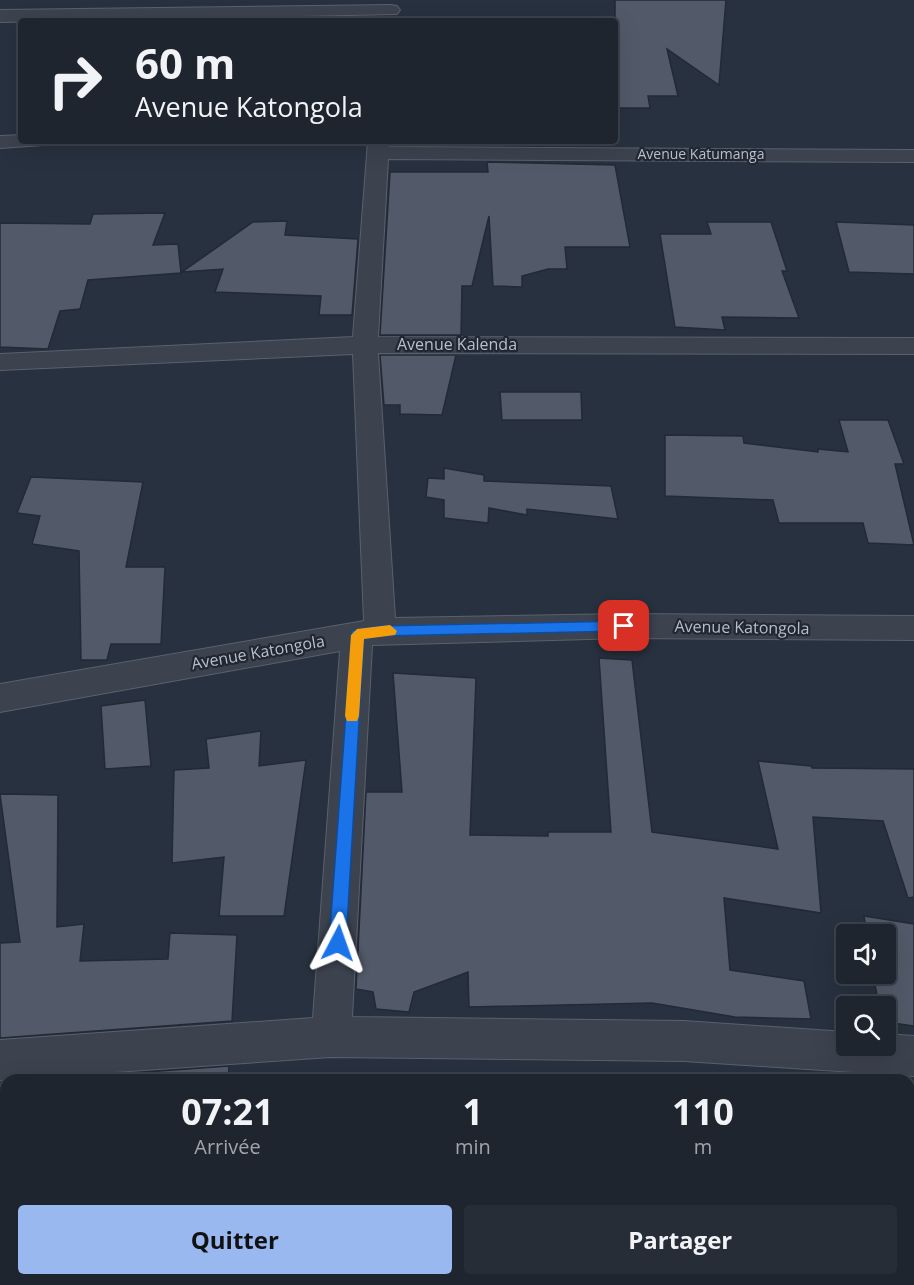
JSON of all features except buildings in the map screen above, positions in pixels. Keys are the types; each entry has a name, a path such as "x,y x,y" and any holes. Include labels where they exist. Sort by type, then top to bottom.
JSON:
{"street":[{"path":"0,16 391,10"},
{"path":"0,142 18,142"},
{"path":"331,1037 369,633 364,345 379,147"},
{"name":"Avenue Katumanga","path":"379,147 914,156"},
{"name":"Avenue Kalenda","path":"0,362 364,345 914,346"},
{"name":"Avenue Katongola","path":"0,698 369,633 624,626 914,628"},
{"path":"0,1060 331,1037 684,1041 914,1056"}],"slow traffic":[{"path":"352,716 357,635 390,631"}],"route":[{"path":"338,943 357,635 380,631 624,626"}]}
